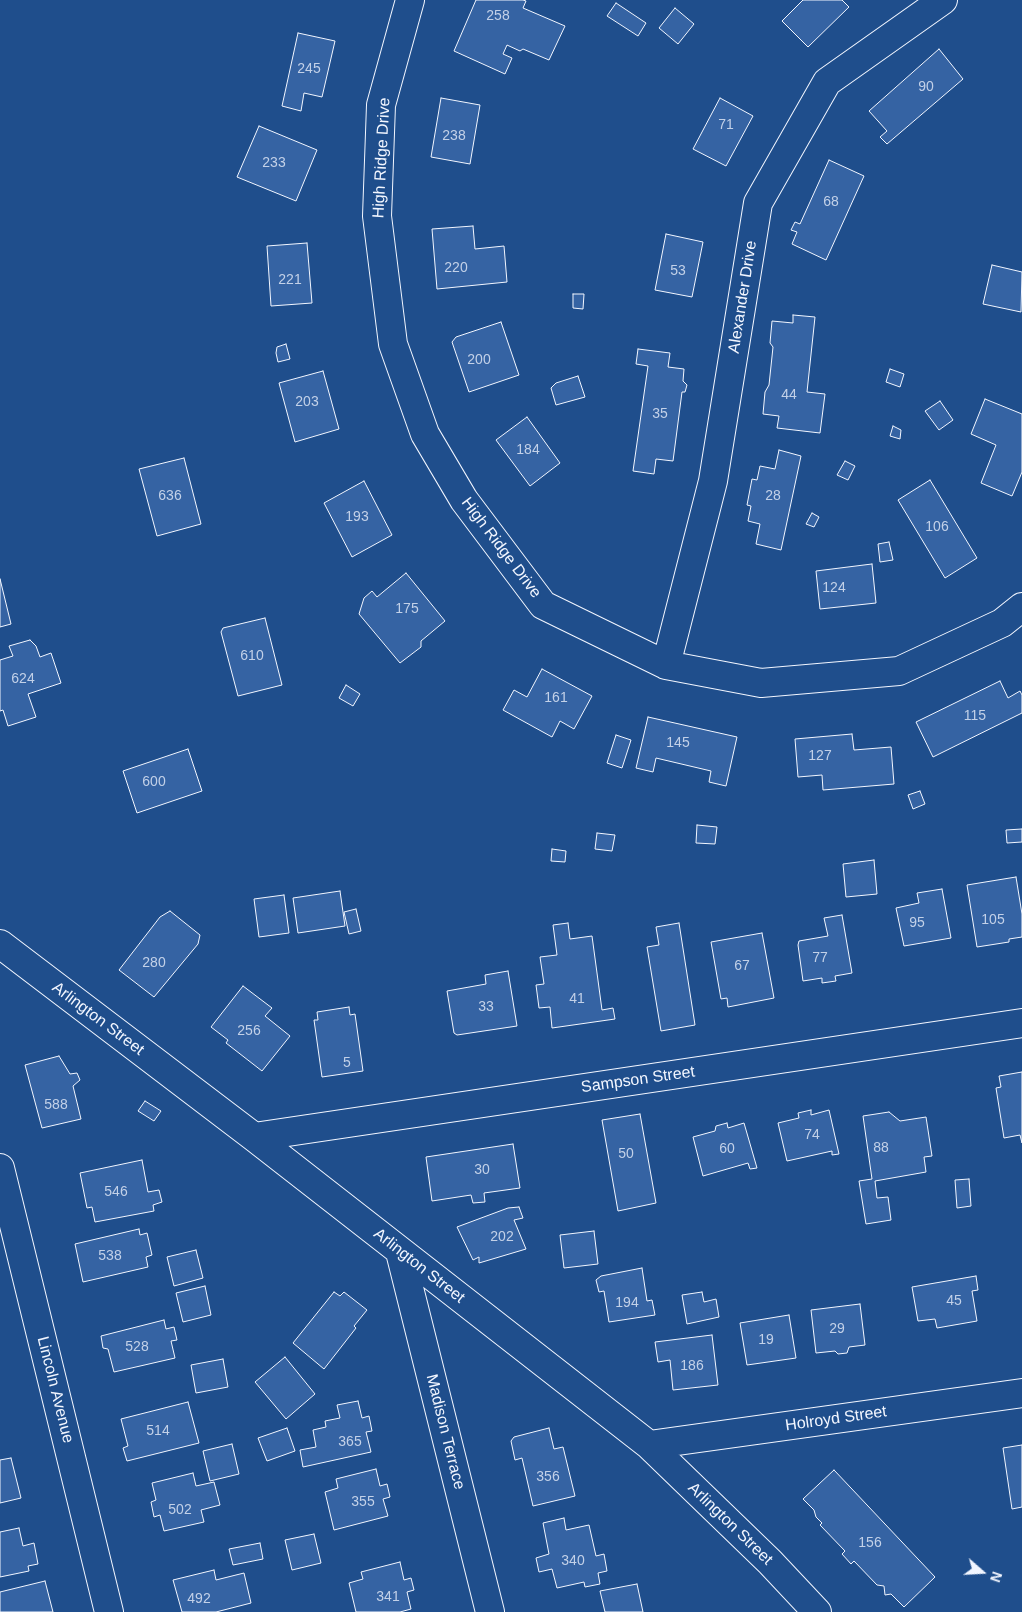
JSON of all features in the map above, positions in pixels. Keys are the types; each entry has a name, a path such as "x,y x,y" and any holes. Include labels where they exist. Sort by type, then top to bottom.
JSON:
{"street":[{"name":"High Ridge Drive","path":"410,0 381,105 377,216 393,344 425,434 464,500 543,605 666,665 760,684 899,671 1002,623 1022,607"},
{"name":"Alexander Drive","path":"666,665 714,481 758,203 827,82 942,0"},
{"name":"Arlington Street","path":"0,944 254,1137 650,1445 770,1562 817,1612"},
{"name":"Sampson Street","path":"254,1137 1022,1023"},
{"name":"Lincoln Avenue","path":"0,1168 109,1612"},
{"name":"Madison Terrace","path":"400,1252 490,1612"},
{"name":"Holroyd Street","path":"650,1445 1022,1394"}],"building":[{"path":"476,0 523,0 526,1 523,8 565,26 549,60 523,49 520,51 507,45 503,54 512,58 505,74 454,51"},
{"path":"803,0 842,0 849,7 808,47 782,21"},
{"path":"616,3 646,23 638,36 607,16"},
{"path":"675,8 694,24 678,44 659,28"},
{"path":"298,33 335,41 322,97 304,93 301,111 282,106"},
{"path":"939,49 963,79 887,144 880,137 887,131 869,111"},
{"path":"441,98 480,105 470,164 431,157"},
{"path":"720,98 753,116 726,166 693,149"},
{"path":"259,126 317,150 296,201 237,177"},
{"path":"829,160 864,176 826,260 792,244 797,232 791,230 795,222 800,224"},
{"path":"473,226 475,249 504,246 507,282 437,289 432,229"},
{"path":"666,234 703,242 692,297 655,290"},
{"path":"307,243 312,303 271,306 267,246"},
{"path":"992,265 1022,272 1021,312 983,304"},
{"path":"573,294 584,294 583,309 573,308"},
{"path":"793,315 815,317 807,392 825,394 820,433 777,428 779,416 763,414 765,392 769,385 773,347 770,343 772,321 793,323"},
{"path":"501,322 519,375 469,392 452,342 456,337"},
{"path":"286,344 290,359 278,362 277,347"},
{"path":"638,349 670,353 668,367 684,369 683,381 687,385 685,392 682,392 673,461 656,459 654,474 633,471 648,366 636,364"},
{"path":"890,369 904,374 900,387 886,382"},
{"path":"323,371 339,429 295,442 279,383"},
{"path":"578,376 585,397 556,405 551,388 556,383"},
{"path":"985,399 1022,414 1022,472 1012,496 981,483 996,445 971,434"},
{"path":"940,401 953,420 939,430 925,411"},
{"path":"527,417 560,463 530,486 496,440"},
{"path":"893,426 901,430 900,439 890,436"},
{"path":"779,450 801,456 781,550 756,544 760,524 748,521 751,506 747,505 752,479 757,480 760,466 775,469"},
{"path":"184,458 201,524 157,536 139,469"},
{"path":"845,461 855,466 848,480 837,475"},
{"path":"930,480 977,558 945,578 898,500"},
{"path":"364,481 392,535 352,557 324,503"},
{"path":"812,513 819,517 814,527 806,524"},
{"path":"889,542 893,560 880,562 878,544"},
{"path":"872,564 876,603 820,609 816,571"},
{"path":"406,573 445,621 421,641 421,647 400,663 359,614 364,598 372,591 377,597"},
{"path":"0,579 11,624 0,627"},
{"path":"265,618 282,685 238,696 221,632 223,628"},
{"path":"30,640 36,646 40,657 51,653 61,683 28,694 36,717 8,726 3,710 0,711 0,660 13,656 9,646"},
{"path":"542,669 592,696 574,729 560,721 552,737 503,710 514,690 527,697"},
{"path":"1000,681 1008,698 1020,691 1022,695 1022,713 933,757 916,722"},
{"path":"346,685 360,694 353,706 339,698"},
{"path":"648,717 737,737 726,786 709,782 711,771 656,758 653,772 636,768"},
{"path":"852,734 854,750 891,747 894,784 823,790 822,775 798,777 795,739"},
{"path":"616,735 631,740 622,768 607,763"},
{"path":"188,749 202,791 137,813 123,771"},
{"path":"920,791 925,804 913,809 908,795"},
{"path":"697,825 717,827 715,844 696,843"},
{"path":"1022,829 1022,842 1007,843 1006,830"},
{"path":"597,833 615,835 612,851 595,849"},
{"path":"552,849 566,851 565,862 551,861"},
{"path":"874,860 877,894 846,897 843,864"},
{"path":"1016,877 1022,914 1022,937 1009,939 1009,942 977,947 967,885"},
{"path":"942,889 951,938 904,946 896,908 919,903 917,893"},
{"path":"340,891 345,926 298,933 293,898"},
{"path":"284,895 289,933 259,937 254,899"},
{"path":"356,909 361,931 349,934 344,912"},
{"path":"170,911 200,935 198,944 154,997 119,970 160,917"},
{"path":"842,915 852,973 835,976 836,981 822,983 822,978 803,981 799,941 828,936 824,918"},
{"path":"568,923 570,939 592,936 602,1010 613,1008 615,1019 552,1028 550,1007 539,1008 536,985 544,984 540,957 557,955 553,925"},
{"path":"679,923 695,1025 661,1031 647,947 659,945 656,927"},
{"path":"762,933 774,998 728,1007 727,998 721,999 711,942"},
{"path":"508,971 517,1026 457,1035 454,1033 447,991 486,984 485,975"},
{"path":"243,986 272,1008 265,1016 290,1036 262,1071 226,1043 228,1040 211,1027"},
{"path":"349,1007 350,1015 355,1014 363,1071 322,1077 314,1020 318,1020 317,1012"},
{"path":"59,1056 70,1074 77,1073 80,1080 73,1086 81,1119 42,1128 25,1065"},
{"path":"1022,1072 1022,1143 1020,1135 1004,1138 996,1088 1001,1087 999,1076"},
{"path":"145,1101 161,1111 154,1121 138,1111"},
{"path":"811,1110 811,1115 829,1110 839,1154 832,1155 832,1151 787,1161 778,1123 799,1118 798,1113"},
{"path":"889,1112 900,1121 926,1117 932,1156 924,1157 926,1172 875,1181 877,1198 888,1197 891,1220 866,1224 859,1181 872,1179 863,1116"},
{"path":"640,1114 656,1203 618,1211 602,1120"},
{"path":"727,1123 728,1128 744,1123 757,1168 750,1169 748,1163 703,1176 693,1137 715,1131 716,1126"},
{"path":"513,1144 520,1188 484,1193 485,1202 473,1203 471,1195 432,1201 426,1157"},
{"path":"142,1160 148,1192 159,1190 162,1202 153,1205 154,1211 95,1222 92,1207 87,1208 80,1173"},
{"path":"969,1179 971,1206 957,1208 955,1180"},
{"path":"519,1207 523,1218 514,1220 526,1249 479,1263 479,1257 473,1260 457,1227 508,1208"},
{"path":"139,1229 140,1235 147,1233 152,1255 146,1257 148,1267 83,1282 75,1244"},
{"path":"594,1231 598,1264 564,1268 560,1235"},
{"path":"196,1250 203,1278 174,1286 167,1257"},
{"path":"642,1268 647,1301 652,1300 655,1315 609,1322 604,1291 599,1292 596,1280 601,1276"},
{"path":"976,1276 978,1290 972,1291 977,1321 937,1328 935,1319 918,1321 912,1287"},
{"path":"205,1286 211,1315 183,1322 176,1293"},
{"path":"334,1292 340,1296 344,1292 367,1310 354,1326 356,1328 324,1369 293,1343"},
{"path":"702,1292 704,1302 716,1299 719,1317 687,1324 682,1295"},
{"path":"860,1304 865,1345 849,1347 847,1353 838,1354 835,1351 816,1353 811,1310"},
{"path":"789,1315 796,1358 747,1365 740,1323"},
{"path":"164,1320 166,1329 174,1327 177,1340 171,1341 175,1358 114,1372 108,1349 103,1348 101,1336"},
{"path":"712,1335 718,1385 673,1390 670,1360 658,1362 655,1342"},
{"path":"285,1357 315,1394 286,1419 255,1382"},
{"path":"223,1359 228,1387 196,1393 191,1365"},
{"path":"358,1401 362,1418 369,1416 372,1431 366,1432 371,1452 303,1467 300,1450 316,1447 313,1430 326,1427 325,1421 340,1418 337,1405"},
{"path":"188,1402 199,1443 127,1461 123,1448 128,1446 121,1419"},
{"path":"287,1428 295,1451 267,1461 258,1438"},
{"path":"549,1428 554,1449 563,1447 575,1496 533,1506 522,1458 515,1460 511,1441 514,1437"},
{"path":"232,1444 239,1474 210,1481 203,1451"},
{"path":"1022,1445 1022,1507 1012,1509 1003,1448"},
{"path":"11,1458 21,1498 0,1503 0,1460"},
{"path":"376,1469 380,1486 387,1484 390,1497 383,1499 388,1516 334,1530 325,1492 338,1488 336,1479"},
{"path":"834,1470 935,1577 904,1607 891,1594 885,1595 884,1586 877,1585 854,1561 851,1564 842,1554 845,1551 820,1525 822,1523 816,1517 814,1510 803,1499"},
{"path":"193,1473 196,1486 214,1482 220,1505 201,1510 204,1522 164,1531 160,1515 154,1517 151,1502 156,1500 152,1483"},
{"path":"564,1518 566,1530 589,1525 596,1556 604,1554 607,1571 598,1573 600,1584 585,1587 584,1582 557,1588 552,1569 539,1572 536,1558 549,1554 543,1523"},
{"path":"19,1528 23,1546 34,1543 38,1564 28,1566 29,1571 0,1577 0,1532"},
{"path":"314,1534 321,1563 292,1570 285,1540"},
{"path":"260,1543 263,1559 233,1565 229,1549"},
{"path":"400,1562 404,1580 411,1578 414,1590 407,1592 411,1609 400,1612 356,1612 349,1583 363,1579 361,1572"},
{"path":"214,1570 216,1580 244,1573 251,1603 216,1612 182,1612 173,1580"},
{"path":"45,1581 53,1612 0,1612 0,1592"},
{"path":"637,1584 643,1612 605,1612 600,1591"}]}
